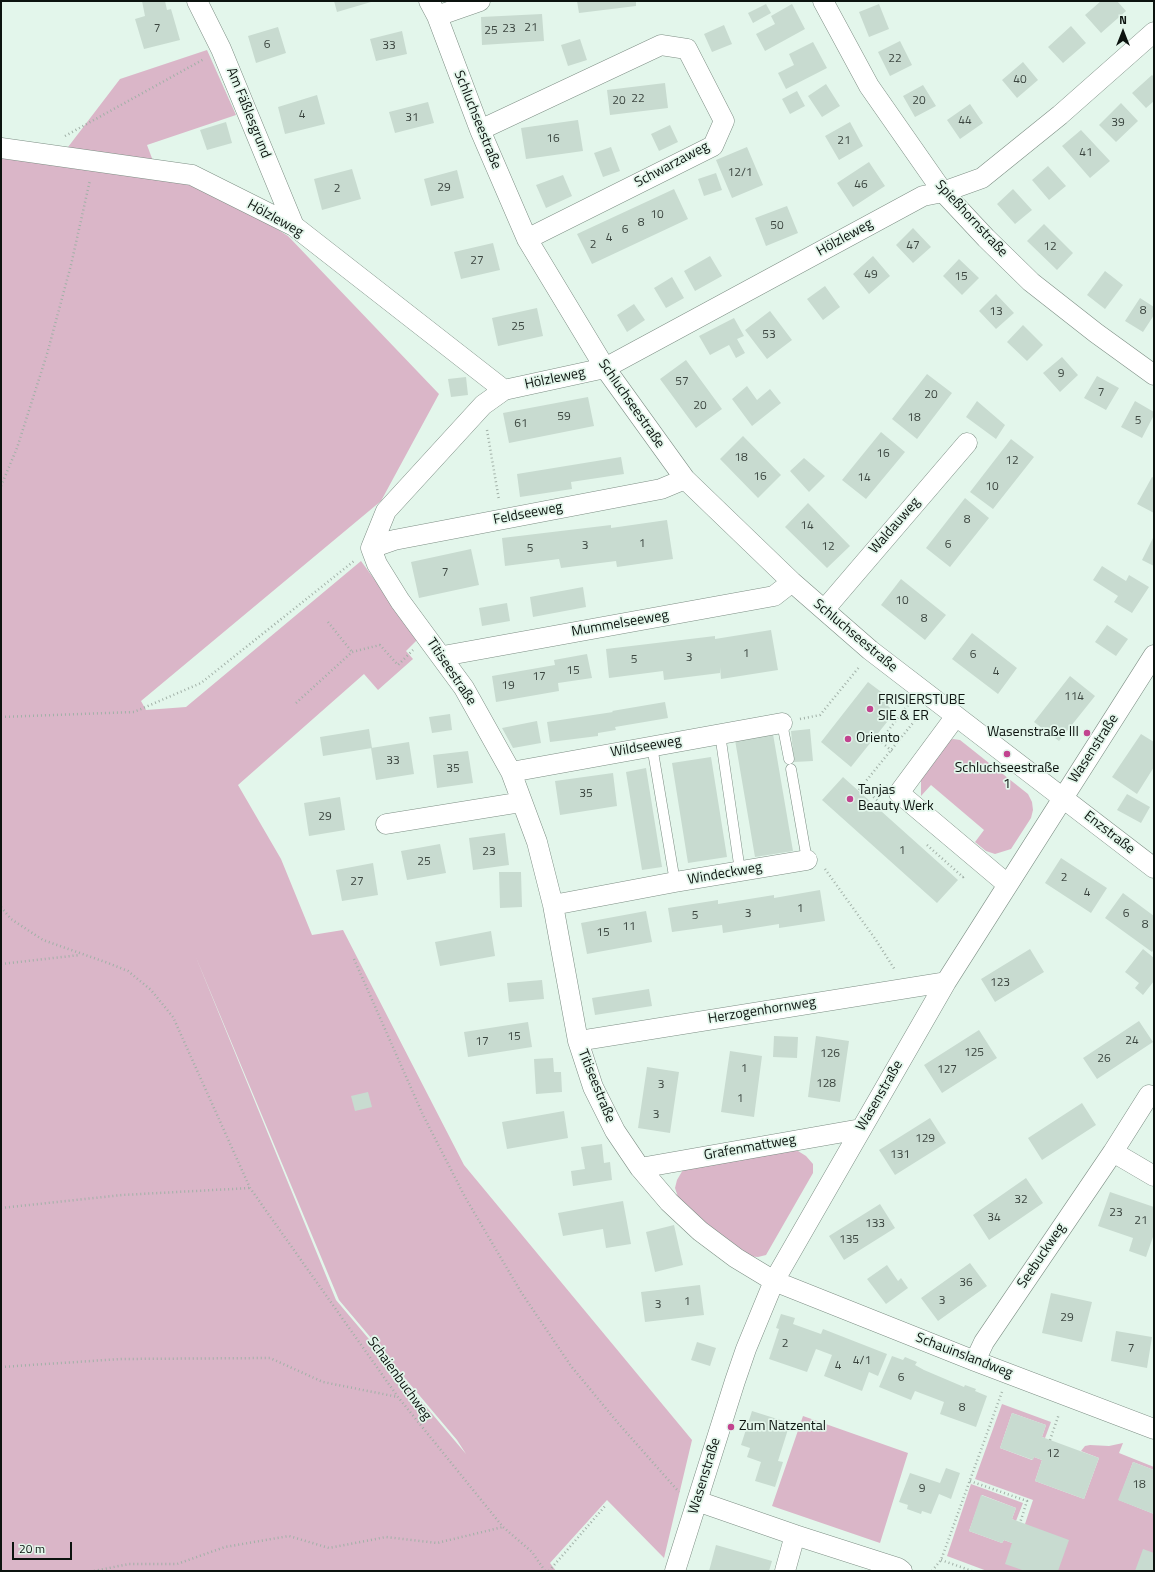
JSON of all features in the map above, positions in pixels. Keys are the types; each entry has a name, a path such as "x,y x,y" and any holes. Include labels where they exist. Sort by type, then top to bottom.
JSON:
{"street":[{"name":"Am Fäßlesgrund","path":"197,1 222,49 294,226"},
{"path":"433,9 480,1"},
{"name":"Spießhornstraße","path":"823,1 869,86 943,192 986,238 1031,282 1096,333 1154,375"},
{"name":"Schluchseestraße","path":"433,9 480,130 527,239 605,368 685,479 792,582 870,650 1063,798"},
{"name":"Hölzleweg","path":"371,548 386,511 483,405 504,390 605,368 923,196 943,192 982,178 1060,115 1154,32"},
{"name":"Schwarzaweg","path":"480,130 661,45 687,49 724,121 713,146 527,239"},
{"name":"Hölzleweg","path":"1,148 192,175 294,226 504,390"},
{"name":"Waldauweg","path":"824,610 967,443"},
{"name":"Feldseeweg","path":"371,548 394,540 661,489 685,479"},
{"name":"Titiseestraße","path":"371,548 377,564 400,601 442,656 464,688 511,772 537,842 553,905 578,1041 593,1086 615,1132 640,1168 669,1202 700,1231 736,1258 774,1281"},
{"name":"Mummelseeweg","path":"442,656 774,596 792,582"},
{"name":"Wasenstraße","path":"675,1571 690,1498 746,1349 774,1281 946,982 1007,884 1154,656"},
{"path":"956,716 899,793 1007,884"},
{"name":"Wildseeweg","path":"511,772 782,722"},
{"name":"Enzstraße","path":"1063,798 1154,868"},
{"path":"386,824 522,802"},
{"name":"Windeckweg","path":"553,905 740,871 815,864"},
{"name":"Herzogenhornweg","path":"578,1041 946,982"},
{"name":"Seebuckweg","path":"974,1361 984,1342 1113,1152 1148,1094"},
{"name":"Grafenmattweg","path":"640,1168 861,1129"},
{"path":"1113,1152 1154,1176"},
{"name":"Schauinslandweg","path":"774,1281 974,1361 1154,1430"},
{"path":"690,1498 795,1535 898,1568 902,1571"},
{"path":"785,1571 795,1535"}],"lane":[{"path":"782,722 790,764 815,864"},
{"path":"720,734 740,871"},
{"path":"652,746 674,882"}],"path":[{"path":"61,138 222,49"},
{"path":"1,486 17,448 47,354 71,265 94,162"},
{"path":"483,405 502,519"},
{"path":"1,717 134,712 201,683 371,548"},
{"path":"328,622 352,652"},
{"path":"296,703 352,652 380,645 398,665 415,649"},
{"path":"782,722 820,715 862,663"},
{"path":"910,701 880,742 892,751 923,710"},
{"path":"858,790 862,786"},
{"path":"815,864 825,868 876,940 896,972"},
{"name":"Schaienbuchweg","path":"1,907 11,919 43,940 128,971 151,990 173,1017 250,1188 398,1397 502,1527 532,1552 545,1571"},
{"path":"1,964 82,954"},
{"path":"354,959 423,1116 465,1197 521,1292 571,1366 618,1423 690,1498"},
{"path":"1,1208 122,1195 250,1188"},
{"path":"1,1367 121,1359 270,1358 323,1382 398,1397"},
{"path":"932,1571 941,1560 1002,1392"},
{"path":"1050,1440 1059,1413"},
{"path":"970,1481 1027,1502 1020,1523"},
{"path":"548,1571 606,1505"},
{"path":"94,1571 129,1564 177,1564 226,1547 289,1536 329,1548 386,1537 437,1543 502,1527"},
{"path":"941,1560 972,1571"}],"shaded area":[{"path":"207,50 236,115 147,145 153,161 65,151 120,79"},
{"path":"1,148 192,175 288,236 439,394 381,501 141,701 146,710 186,707 361,561 418,639 406,651 413,659 378,690 364,674 238,785 281,859 312,935 343,930 464,1165 692,1440 664,1558 607,1500 550,1563 556,1571 1,1571","holes":["195,955 339,1300 457,1440 466,1454 336,1300"]},
{"path":"953,739 960,740 1028,794 1032,802 1033,810 1031,818 1011,849 995,854 986,851 975,842 984,830 931,785 921,796 921,779 948,741"},
{"path":"790,1149 798,1151 806,1156 813,1164 813,1173 766,1255 758,1257 747,1256 716,1235 678,1197 675,1188 677,1180 684,1168"},
{"path":"1002,1404 1051,1422 1045,1438 1042,1437 1046,1425 1012,1413 1000,1448 1032,1460 1034,1457 1042,1460 1035,1481 1084,1499 1099,1458 1081,1451 1085,1446 1090,1445 1109,1446 1123,1443 1119,1453 1154,1467 1154,1470 1133,1462 1119,1500 1154,1514 1154,1553 1135,1571 1058,1571 1025,1524 1033,1500 975,1479"},
{"path":"803,1416 908,1453 880,1543 772,1506"},
{"path":"971,1484 1023,1503 1016,1521 1012,1519 1016,1508 982,1495 969,1531 1002,1543 1004,1540 1012,1543 1025,1571 987,1571 947,1556"}],"building":[{"path":"142,1 165,1 167,10 171,9 180,40 144,49 135,19 145,16"},
{"path":"334,1 371,1 371,2 337,12"},
{"path":"577,1 636,1 636,6 579,13"},
{"path":"1101,1 1117,1 1126,11 1101,33 1085,15"},
{"path":"766,4 771,13 753,23 748,13"},
{"path":"792,4 805,29 765,51 756,34 775,24 771,16"},
{"path":"879,4 889,29 869,37 859,12"},
{"path":"542,14 544,41 482,45 481,17"},
{"path":"724,25 732,44 712,52 704,34"},
{"path":"1071,26 1086,43 1063,63 1048,47"},
{"path":"278,27 286,53 256,63 248,36"},
{"path":"402,31 407,54 376,61 370,39"},
{"path":"580,39 587,60 568,66 561,45"},
{"path":"900,41 912,65 890,76 878,52"},
{"path":"813,42 827,68 786,89 778,73 794,65 789,54"},
{"path":"1023,62 1038,80 1017,98 1002,80"},
{"path":"1152,75 1154,77 1154,101 1146,108 1132,93"},
{"path":"665,83 668,108 610,115 607,90"},
{"path":"826,84 840,106 822,117 808,96"},
{"path":"923,85 936,106 915,117 903,96"},
{"path":"797,91 805,106 790,114 782,99"},
{"path":"317,95 325,124 285,134 278,107"},
{"path":"428,102 434,123 395,133 389,112"},
{"path":"1121,103 1138,121 1116,142 1099,125"},
{"path":"970,104 983,123 960,139 947,120"},
{"path":"578,120 583,151 526,159 521,128"},
{"path":"226,122 232,143 207,150 200,130"},
{"path":"850,122 863,146 839,160 825,136"},
{"path":"670,125 678,142 659,151 651,134"},
{"path":"1081,130 1110,161 1090,178 1062,146"},
{"path":"611,147 620,171 603,177 594,153"},
{"path":"747,147 763,185 732,198 716,160"},
{"path":"869,162 885,186 853,207 837,183"},
{"path":"1048,166 1066,186 1049,200 1032,180"},
{"path":"352,169 361,199 322,210 314,179"},
{"path":"457,170 464,198 431,206 424,179"},
{"path":"716,173 722,190 704,196 698,179"},
{"path":"563,175 572,196 546,208 536,185"},
{"path":"674,189 688,219 592,264 577,234"},
{"path":"1013,189 1032,210 1015,224 997,204"},
{"path":"787,206 798,233 766,246 755,218"},
{"path":"1044,224 1073,253 1057,270 1027,241"},
{"path":"913,228 931,247 913,263 896,245"},
{"path":"493,243 500,270 461,279 454,252"},
{"path":"710,256 722,276 695,291 684,271"},
{"path":"873,256 890,276 869,294 853,274"},
{"path":"959,259 979,278 962,295 943,276"},
{"path":"1105,271 1123,285 1105,309 1087,295"},
{"path":"672,277 684,298 666,308 654,288"},
{"path":"825,286 840,307 823,320 807,299"},
{"path":"996,294 1014,313 996,329 979,311"},
{"path":"1140,298 1154,307 1154,315 1143,332 1125,321"},
{"path":"634,304 645,320 627,332 617,315"},
{"path":"537,308 543,336 498,346 492,318"},
{"path":"770,311 792,340 767,359 745,330"},
{"path":"734,318 744,336 737,339 745,353 736,358 729,345 710,355 699,336"},
{"path":"1023,325 1043,345 1027,361 1007,342"},
{"path":"1062,357 1078,375 1060,392 1043,373"},
{"path":"686,360 722,409 696,428 660,379"},
{"path":"927,374 952,393 917,439 892,419"},
{"path":"1097,376 1119,388 1106,410 1084,398"},
{"path":"466,377 468,395 451,397 448,379"},
{"path":"747,386 757,400 770,389 781,403 752,426 732,399"},
{"path":"588,397 594,426 509,443 503,413"},
{"path":"977,401 1005,425 996,439 966,417"},
{"path":"1135,401 1154,412 1154,415 1142,438 1121,427"},
{"path":"881,432 905,452 866,499 842,480"},
{"path":"743,436 781,475 758,498 720,459"},
{"path":"1011,439 1034,457 993,509 970,492"},
{"path":"621,457 624,474 571,482 572,489 520,497 517,474"},
{"path":"804,458 825,476 809,492 790,471"},
{"path":"1152,477 1154,478 1154,513 1137,504"},
{"path":"965,498 989,518 950,567 926,548"},
{"path":"808,503 850,546 827,568 785,527"},
{"path":"667,520 673,559 617,567 616,561 561,568 559,559 505,566 502,538 611,525 611,528"},
{"path":"1154,536 1154,566 1142,560"},
{"path":"471,549 479,585 419,598 411,562"},
{"path":"1102,566 1126,581 1129,575 1149,587 1132,613 1114,602 1118,596 1093,580"},
{"path":"901,579 946,615 925,640 881,605"},
{"path":"583,587 586,607 533,617 530,597"},
{"path":"507,603 510,621 482,626 479,608"},
{"path":"1107,625 1128,639 1116,656 1095,642"},
{"path":"771,630 778,670 721,679 720,667 720,673 664,680 663,671 609,678 606,649 715,636 715,639"},
{"path":"972,633 1017,668 998,694 952,659"},
{"path":"587,654 592,678 558,683 559,691 496,702 492,676 555,665 554,660"},
{"path":"1070,676 1095,696 1059,741 1034,722"},
{"path":"868,682 892,700 888,706 895,712 851,767 821,742"},
{"path":"665,702 668,718 615,727 616,730 598,733 598,736 550,742 547,722"},
{"path":"450,714 452,730 432,733 429,717"},
{"path":"537,721 541,743 513,748 502,728"},
{"path":"369,729 372,748 323,756 320,737"},
{"path":"810,729 813,761 794,762 791,731"},
{"path":"773,734 793,851 755,857 735,740"},
{"path":"1141,734 1154,742 1154,767 1137,794 1112,777"},
{"path":"409,742 414,774 376,780 371,748"},
{"path":"468,751 473,783 437,788 433,755"},
{"path":"711,757 727,857 688,863 672,763"},
{"path":"646,768 662,867 642,870 626,772"},
{"path":"613,773 617,806 560,815 555,781"},
{"path":"843,777 958,880 937,903 822,800"},
{"path":"1127,794 1150,807 1141,823 1117,810"},
{"path":"340,797 345,830 309,836 304,803"},
{"path":"505,833 509,865 473,870 469,838"},
{"path":"440,844 446,873 407,880 401,851"},
{"path":"1061,858 1107,888 1091,913 1045,883"},
{"path":"373,863 378,895 342,901 336,870"},
{"path":"499,872 521,872 522,907 500,908"},
{"path":"820,890 825,921 779,928 779,924 723,933 722,925 672,932 668,908 718,900 718,904 774,895 774,898"},
{"path":"1123,893 1154,916 1154,949 1152,952 1105,918"},
{"path":"646,911 652,942 587,954 581,923"},
{"path":"491,931 495,956 440,966 435,942"},
{"path":"1030,949 1044,972 995,1002 981,979"},
{"path":"1143,949 1154,958 1154,981 1143,995 1135,988 1139,983 1125,972"},
{"path":"542,980 544,999 509,1002 507,983"},
{"path":"649,989 652,1006 595,1015 592,998"},
{"path":"1139,1021 1153,1042 1097,1079 1083,1058"},
{"path":"528,1022 532,1047 468,1057 464,1032"},
{"path":"979,1030 997,1058 942,1093 924,1065"},
{"path":"774,1036 798,1037 797,1058 773,1057"},
{"path":"816,1036 849,1041 840,1102 808,1097"},
{"path":"730,1051 762,1056 754,1117 721,1112"},
{"path":"553,1058 554,1072 561,1072 562,1092 536,1094 534,1059"},
{"path":"647,1067 679,1072 670,1133 638,1128"},
{"path":"368,1092 372,1107 355,1111 351,1096"},
{"path":"1082,1103 1096,1125 1042,1160 1028,1138"},
{"path":"564,1111 568,1138 507,1149 502,1122"},
{"path":"930,1118 946,1143 895,1175 879,1150"},
{"path":"602,1144 604,1163 610,1162 612,1180 573,1186 571,1171 585,1169 581,1147"},
{"path":"1026,1178 1043,1203 989,1240 973,1215"},
{"path":"1110,1192 1154,1207 1154,1234 1146,1257 1129,1251 1133,1238 1098,1226"},
{"path":"623,1201 631,1244 606,1248 603,1229 563,1236 558,1213"},
{"path":"880,1204 895,1228 844,1260 829,1236"},
{"path":"674,1225 683,1265 655,1272 646,1232"},
{"path":"970,1263 987,1286 938,1321 921,1298"},
{"path":"887,1265 898,1281 901,1278 908,1288 886,1304 867,1279"},
{"path":"700,1285 704,1315 645,1322 641,1292"},
{"path":"1051,1293 1092,1302 1082,1342 1042,1333"},
{"path":"781,1314 795,1318 793,1324 821,1334 823,1329 887,1354 878,1376 869,1372 862,1391 824,1376 832,1355 816,1349 807,1372 769,1359 779,1329 776,1328"},
{"path":"1116,1331 1152,1337 1147,1368 1111,1361"},
{"path":"697,1342 716,1348 710,1366 691,1360"},
{"path":"892,1356 903,1360 905,1357 917,1362 915,1365 924,1370 964,1387 965,1385 976,1389 975,1391 987,1396 976,1427 940,1414 944,1402 915,1391 911,1400 879,1387"},
{"path":"752,1411 790,1423 778,1461 783,1462 775,1487 755,1481 761,1462 747,1457 750,1448 741,1445"},
{"path":"1012,1413 1046,1425 1042,1437 1099,1458 1084,1499 1035,1481 1042,1460 1034,1457 1033,1460 1000,1448"},
{"path":"1133,1462 1154,1470 1154,1514 1118,1500"},
{"path":"946,1468 960,1473 951,1499 939,1494 931,1514 922,1511 921,1514 907,1509 908,1505 899,1502 910,1473 940,1483"},
{"path":"981,1495 1016,1508 1012,1519 1069,1540 1058,1571 1025,1571 1005,1564 1012,1543 1004,1540 1002,1543 969,1531"},
{"path":"716,1545 772,1561 769,1571 709,1571"},
{"path":"1143,1549 1154,1553 1154,1571 1135,1571"}],"place":[{"name":"FRISIERSTUBE SIE & ER","path":"870,709"},
{"name":"Wasenstraße III","path":"1087,733"},
{"name":"Oriento","path":"848,739"},
{"name":"Schluchseestraße 1","path":"1007,754"},
{"name":"Tanjas Beauty Werk","path":"850,799"},
{"name":"Zum Natzental","path":"731,1427"}]}
